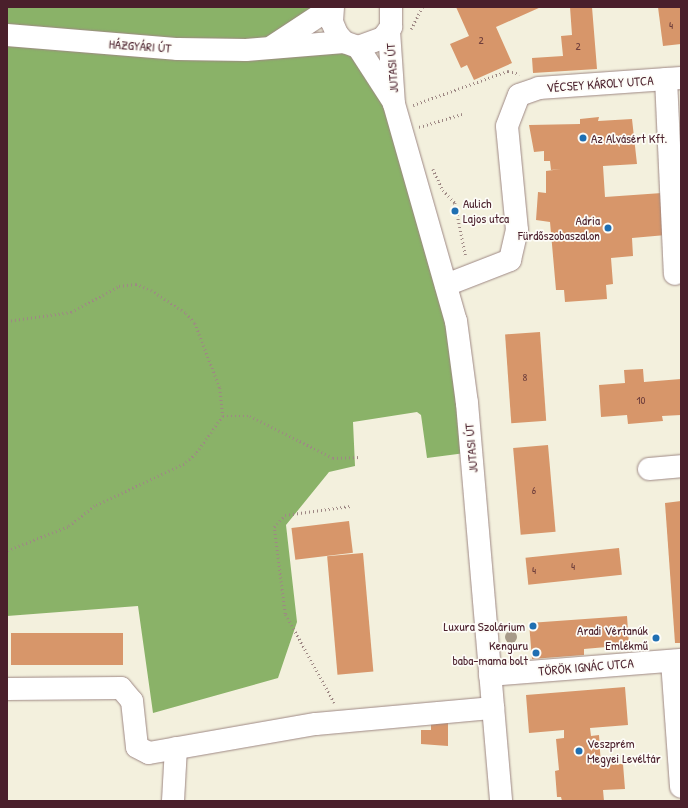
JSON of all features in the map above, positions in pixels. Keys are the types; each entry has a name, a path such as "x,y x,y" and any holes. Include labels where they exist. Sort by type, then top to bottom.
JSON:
{"street":[{"name":"JUTASI ÚT","path":"332,7 334,28 351,44 406,106"},
{"path":"272,47 332,7"},
{"name":"JUTASI ÚT","path":"351,44 376,44 397,19"},
{"name":"JUTASI ÚT","path":"397,19 406,106 446,285 456,321 467,403 501,801"},
{"name":"HÁZGYÁRI ÚT","path":"7,36 178,49 351,44"},
{"path":"674,79 675,274"},
{"name":"VÉCSEY KÁROLY UTCA","path":"523,85 539,88 674,79"},
{"path":"446,285 470,277 510,260 515,248 508,126 523,85"},
{"path":"649,469 681,466"},
{"path":"676,660 681,787"},
{"name":"TÖRÖK IGNÁC UTCA","path":"490,675 676,660"},
{"path":"7,689 121,688 132,701 137,747 149,753 348,721 493,708"},
{"path":"173,801 176,748"}],"path":[{"path":"397,19 422,7"},
{"path":"406,106 508,71 523,85"},
{"path":"415,128 462,114"},
{"path":"413,121 418,135"},
{"path":"431,163 443,190 455,203 470,277"},
{"path":"7,321 71,312 119,286 136,284 151,290 186,312 195,323 220,388 223,416 196,454 184,464 95,506 68,527 7,551"},
{"path":"223,416 250,416 333,458 360,457"},
{"path":"348,721 330,697 285,614 274,528 285,515 350,506"}],"green space":[{"path":"7,7 330,7 279,40 344,44 405,132 473,452 427,458 421,415 417,412 353,422 355,466 329,472 286,525 297,622 278,678 153,713 138,606 7,616"}],"building":[{"path":"456,7 541,7 496,27 512,63 474,80 467,65 461,68 450,44 469,36"},
{"path":"570,7 592,7 597,69 533,73 532,58 563,56 561,36 572,35"},
{"path":"658,7 681,7 681,44 663,46"},
{"name":"Adria Fürdőszobaszalon","path":"599,117 598,121 632,119 637,164 603,166 605,197 662,193 666,235 632,238 633,256 611,258 613,284 606,285 607,299 565,302 564,290 556,290 550,222 536,220 538,192 546,193 546,171 561,169 551,170 550,161 544,161 544,151 534,152 529,125 580,124 580,119"},
{"path":"540,332 546,421 511,423 505,334"},
{"path":"643,369 644,382 681,379 681,415 662,416 663,421 628,424 627,415 601,417 599,385 625,383 624,370"},
{"path":"548,445 556,532 521,535 513,448"},
{"path":"681,501 681,643 675,643 665,503"},
{"path":"349,521 353,553 295,560 291,528"},
{"path":"619,548 622,575 528,585 526,558"},
{"path":"363,553 373,672 338,675 327,556"},
{"path":"627,616 629,645 584,649 584,655 532,659 529,623"},
{"path":"11,633 123,633 123,665 11,665"},
{"name":"Veszprém Megyei Levéltár","path":"625,687 628,725 590,728 591,736 599,735 601,765 623,764 625,789 603,790 604,801 562,801 561,797 557,797 555,771 559,770 556,739 564,738 564,730 529,733 526,695"},
{"path":"448,722 448,746 421,744 421,730 431,730 431,723"}],"place":[{"name":"Az Alvásért Kft.","path":"583,138"},
{"name":"Aulich Lajos utca","path":"455,211"},
{"name":"Adria Fürdőszobaszalon","path":"608,228"},
{"name":"Luxura Szolárium","path":"533,626"},
{"name":"Aradi Vértanúk Emlékmű","path":"656,638"},
{"name":"Kenguru baba-mama bolt","path":"536,653"},
{"name":"Veszprém Megyei Levéltár","path":"579,751"}]}
